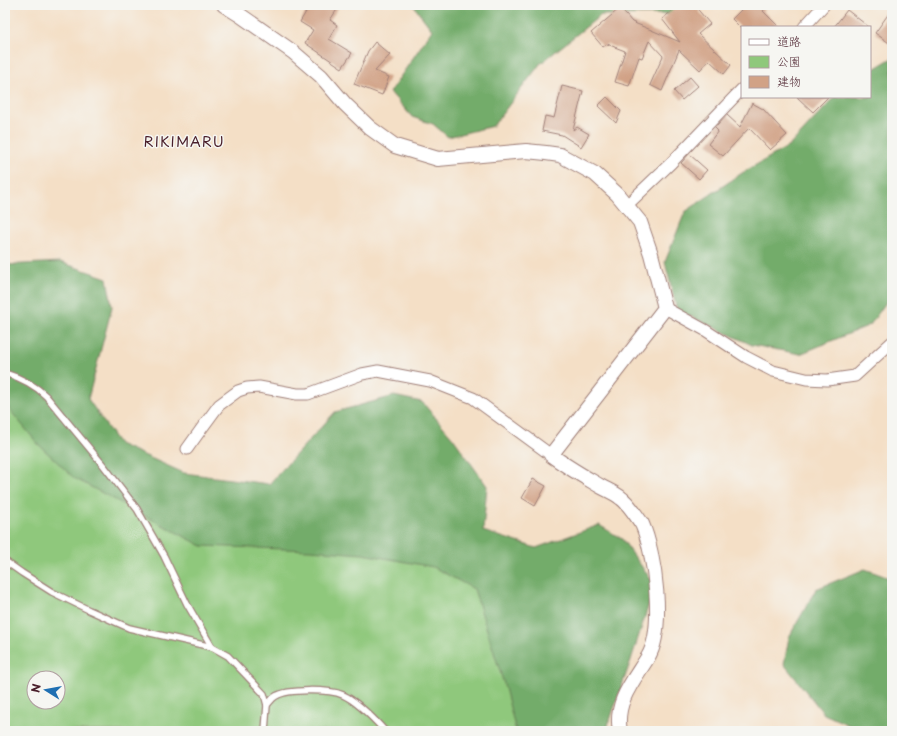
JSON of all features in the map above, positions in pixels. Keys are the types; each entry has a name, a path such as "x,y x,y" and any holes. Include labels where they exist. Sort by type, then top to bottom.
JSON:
{"street":[{"path":"224,5 293,52 321,76 345,104 370,128 395,146 438,159 526,151 560,155 595,174 617,194 640,222 651,254 665,308 705,330 746,357 773,371 806,379 827,380 855,376 892,342"},
{"path":"805,26 824,5"},
{"path":"627,205 671,163 741,90"},
{"path":"551,455 665,308"},
{"path":"187,449 219,405 238,392 248,388 259,387 297,394 308,394 362,374 378,371 430,381 473,398 565,466 622,498 641,523 648,542 654,566 657,606 656,628 652,651 627,689 623,700 618,723 620,731"}],"lane":[{"path":"5,373 28,382 46,396 104,466 137,509 164,556 187,604 212,647"},
{"path":"5,561 22,574 52,592 129,628 212,647 228,656 264,694 267,705 265,731"},
{"path":"267,705 275,696 287,692 320,690 343,695 366,711 385,731"}],"green space":[{"path":"413,5 687,5 672,14 601,15 540,64 493,126 448,137 433,124 412,117 390,92 432,30"},
{"path":"892,58 892,294 870,325 800,354 752,345 677,310 665,262 685,212 742,173 789,146 834,98 871,98 871,70"},
{"path":"60,262 107,278 112,307 88,399 119,444 184,473 269,484 335,412 394,396 422,402 453,438 487,486 483,531 536,548 599,525 622,539 655,585 606,731 516,731 504,684 474,589 433,567 363,554 310,550 202,546 74,478 38,444 5,404 5,265"},
{"path":"5,325 142,486 512,572 569,731 5,731"},
{"path":"865,569 892,579 892,731 862,731 824,714 784,664 789,637 816,589"}],"building":[{"path":"310,5 340,5 330,20 337,25 329,39 352,53 342,68 305,43 313,30 300,22"},
{"path":"679,5 694,5 710,24 698,34 731,65 724,74 709,60 700,70 679,50 662,91 650,85 663,56 649,41 642,58 639,57 629,86 615,82 625,51 607,44 603,47 591,33 620,8 632,22 680,42 662,19"},
{"path":"746,5 768,5 763,11 778,26 740,27 732,19"},
{"path":"892,9 892,45 875,33"},
{"path":"847,10 868,26 835,26"},
{"path":"375,42 390,55 375,71 389,77 382,95 354,84 368,51"},
{"path":"690,77 698,86 682,100 674,91"},
{"path":"562,86 583,91 573,130 577,127 589,134 581,147 562,135 542,131 545,116 554,118"},
{"path":"607,97 621,111 616,123 598,106"},
{"path":"798,98 827,98 813,112"},
{"path":"752,103 763,109 787,135 770,150 749,128 723,156 708,144 718,131 715,128 727,115 740,127"},
{"path":"689,154 707,170 699,179 681,163"},
{"path":"533,479 546,486 535,506 522,498"}],"district":[{"name":"RIKIMARU","path":"184,142"}]}
